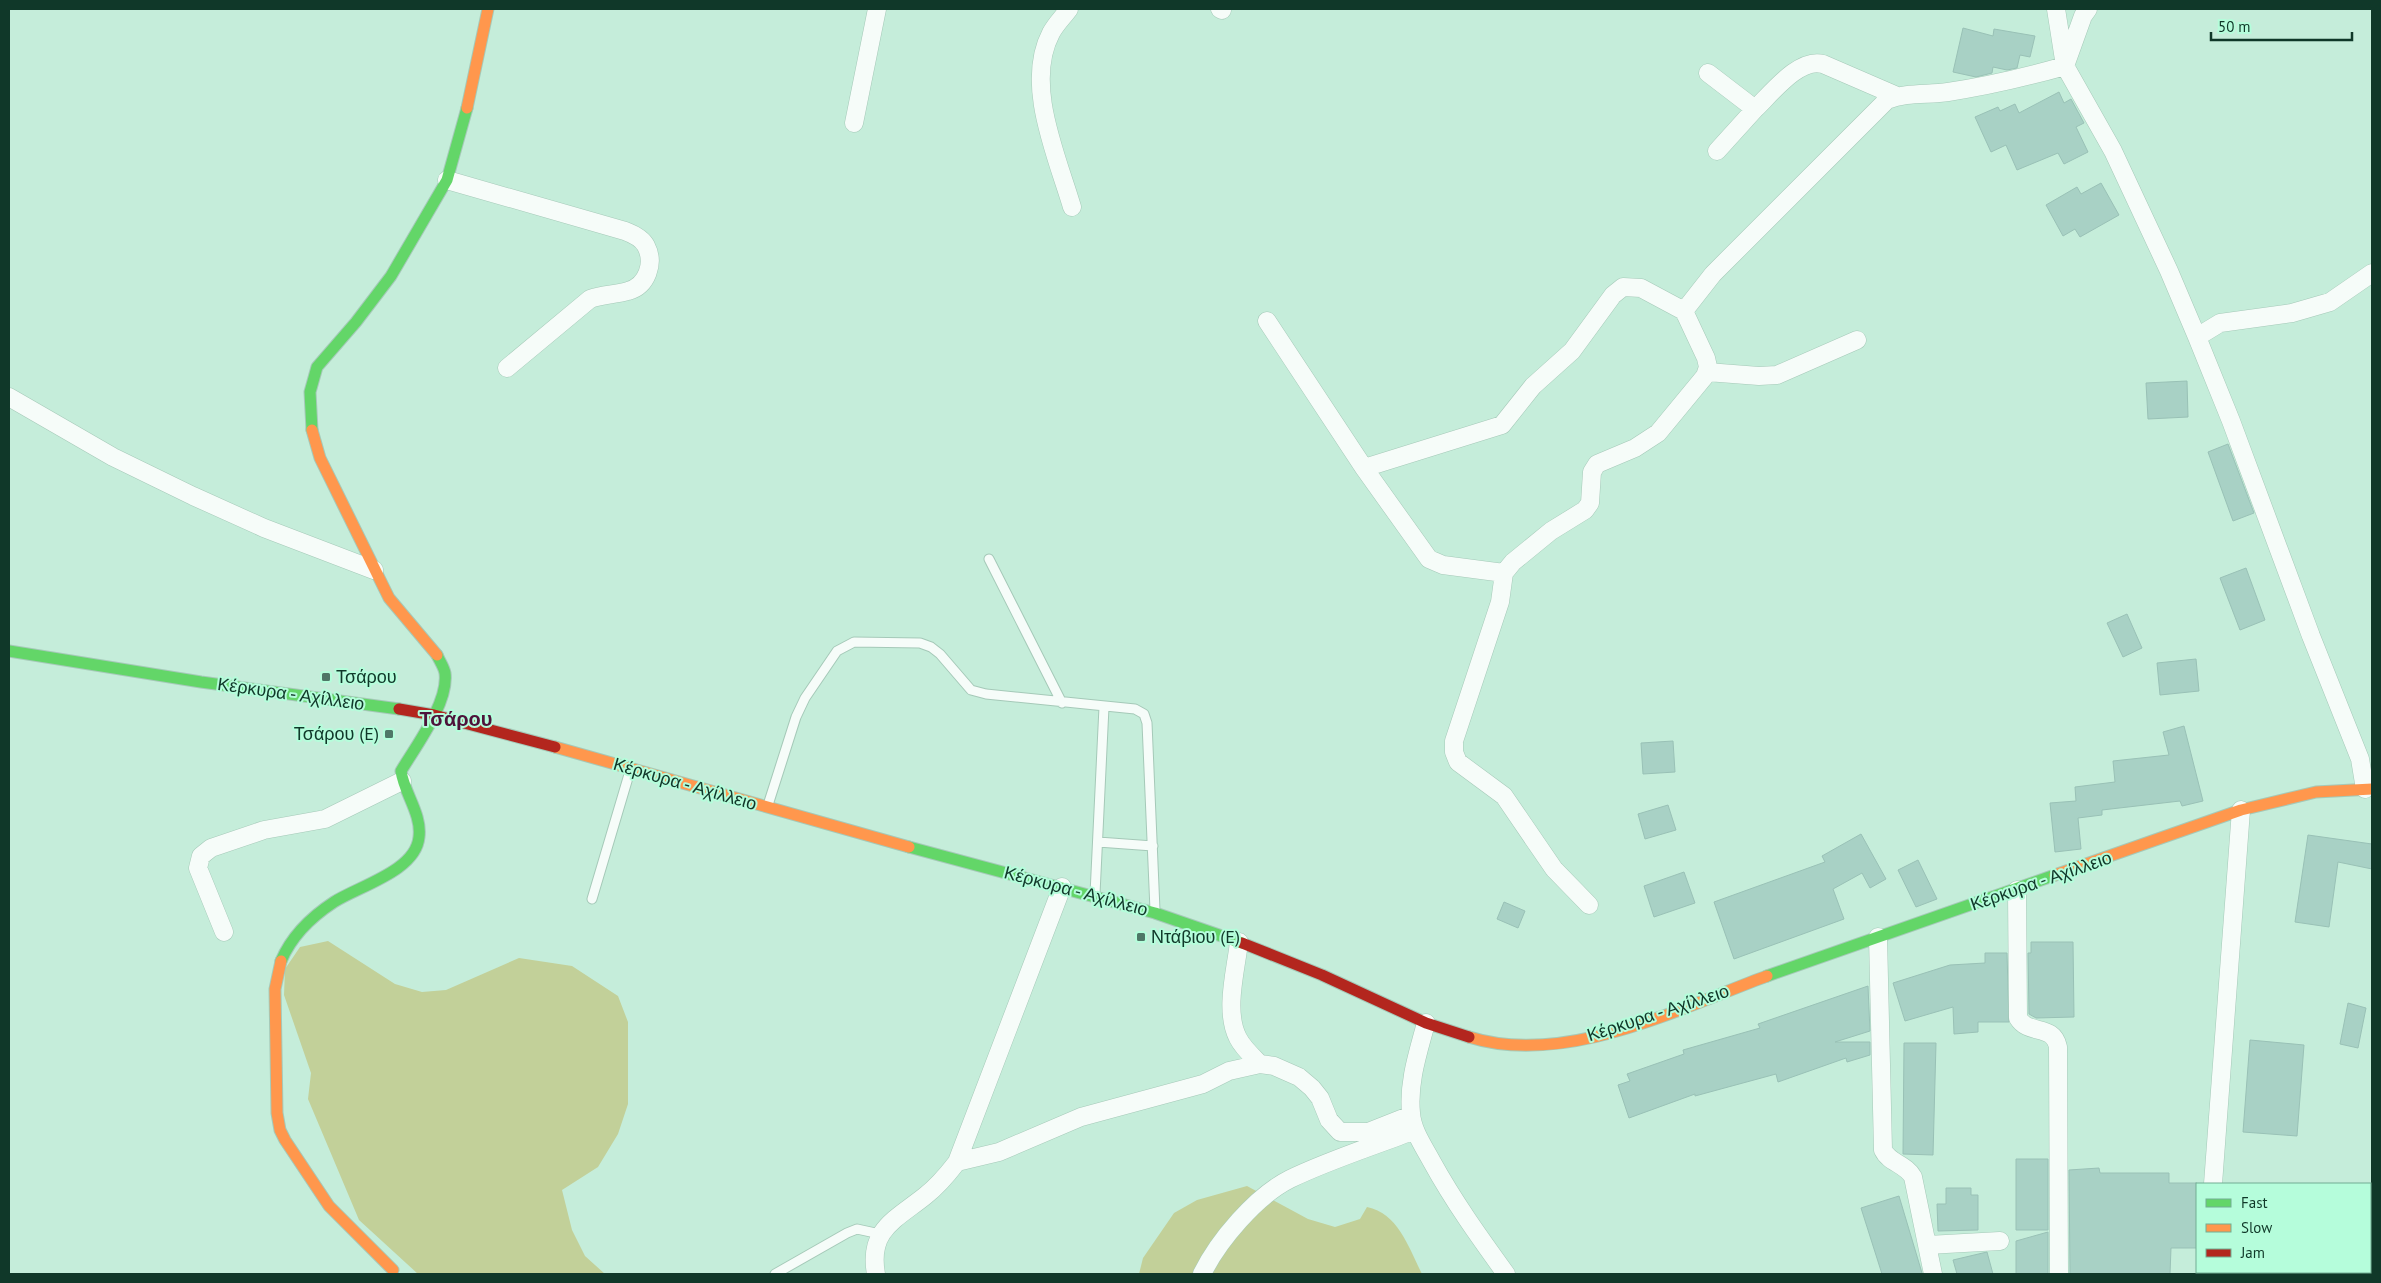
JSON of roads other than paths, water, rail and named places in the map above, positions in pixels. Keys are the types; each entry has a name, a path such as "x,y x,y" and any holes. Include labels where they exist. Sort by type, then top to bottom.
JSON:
{"main road":[{"path":"393,1270 329,1206 280,1130 277,1113 275,986 282,956 294,935 311,917 327,905 396,870 412,856 419,837 419,826 402,781 402,766 434,715 444,689 445,672 436,653 388,598 320,458 310,421 311,385 317,366 356,322 391,276 447,180 469,102 488,9"},
{"name":"Κέρκυρα - Αχίλλειο","path":"9,651 434,715 1155,913 1239,942 1322,975 1426,1023 1473,1038 1501,1044 1530,1046 1583,1039 1634,1025 2241,810 2316,792 2369,789"}],"street":[{"path":"854,123 877,9"},
{"path":"1069,9 1051,32 1042,57 1040,76 1046,119 1072,208"},
{"path":"2056,9 2065,66 2113,151 2169,271 2197,337 2360,759 2369,789"},
{"path":"2065,66 2083,16 2088,9"},
{"path":"1716,151 1755,109 1799,68 1813,62 1824,64 1897,96"},
{"path":"1684,311 1713,274 1887,100 1897,96 1947,92 2011,81 2065,66"},
{"path":"1708,74 1755,109"},
{"path":"447,180 637,235 646,245 650,257 645,279 637,286 629,291 604,294 590,299 507,368"},
{"path":"2197,337 2220,323 2292,312 2330,302 2372,273"},
{"path":"1364,468 1502,425 1533,386 1572,351 1613,295 1622,287 1635,286 1641,288 1684,311 1706,358 1707,372 1673,417 1658,433 1635,448 1597,464 1592,472 1590,503 1586,510 1551,531 1513,562 1504,573 1500,602 1454,741 1454,752 1463,767 1504,796 1554,869 1589,906"},
{"path":"1267,321 1364,468 1428,559 1443,565 1504,573"},
{"path":"1707,372 1759,376 1777,375 1857,340"},
{"path":"9,397 113,457 186,493 264,528 374,570"},
{"path":"224,932 198,868 205,851 264,830 325,819 402,781"},
{"path":"2213,1183 2241,810"},
{"path":"876,1274 873,1260 880,1234 887,1224 945,1178 957,1162 1062,887"},
{"path":"2017,890 2018,1018 2026,1027 2054,1035 2058,1047 2059,1274"},
{"path":"1878,937 1883,1150 1887,1157 1909,1171 1913,1177 1933,1274"},
{"path":"1239,942 1233,994 1234,1028 1242,1045 1260,1064"},
{"path":"1426,1023 1414,1068 1410,1092 1413,1123 1454,1202 1506,1274"},
{"path":"957,1162 999,1152 1081,1117 1203,1084 1229,1071 1260,1064 1274,1066 1299,1077 1312,1088 1320,1098 1329,1120 1340,1132 1368,1132 1413,1123"},
{"path":"1202,1274 1233,1229 1265,1195 1289,1180 1413,1123"},
{"path":"1928,1245 2000,1241"}],"lane":[{"path":"989,559 1062,703"},
{"path":"767,807 796,717 805,698 836,651 849,644 920,643 940,654 971,690 1008,698 1104,706 1135,710 1144,714 1146,718 1155,913"},
{"path":"1095,896 1104,706"},
{"path":"592,899 631,768"},
{"path":"1098,842 1152,846"},
{"path":"775,1274 857,1229 880,1234"}],"place":[{"name":"Τσάρου","path":"326,677"},
{"name":"Τσάρου (E)","path":"389,734"},
{"name":"Ντάβιου (E)","path":"1141,937"}],"district":[{"name":"Τσάρου","path":"456,719"}]}
